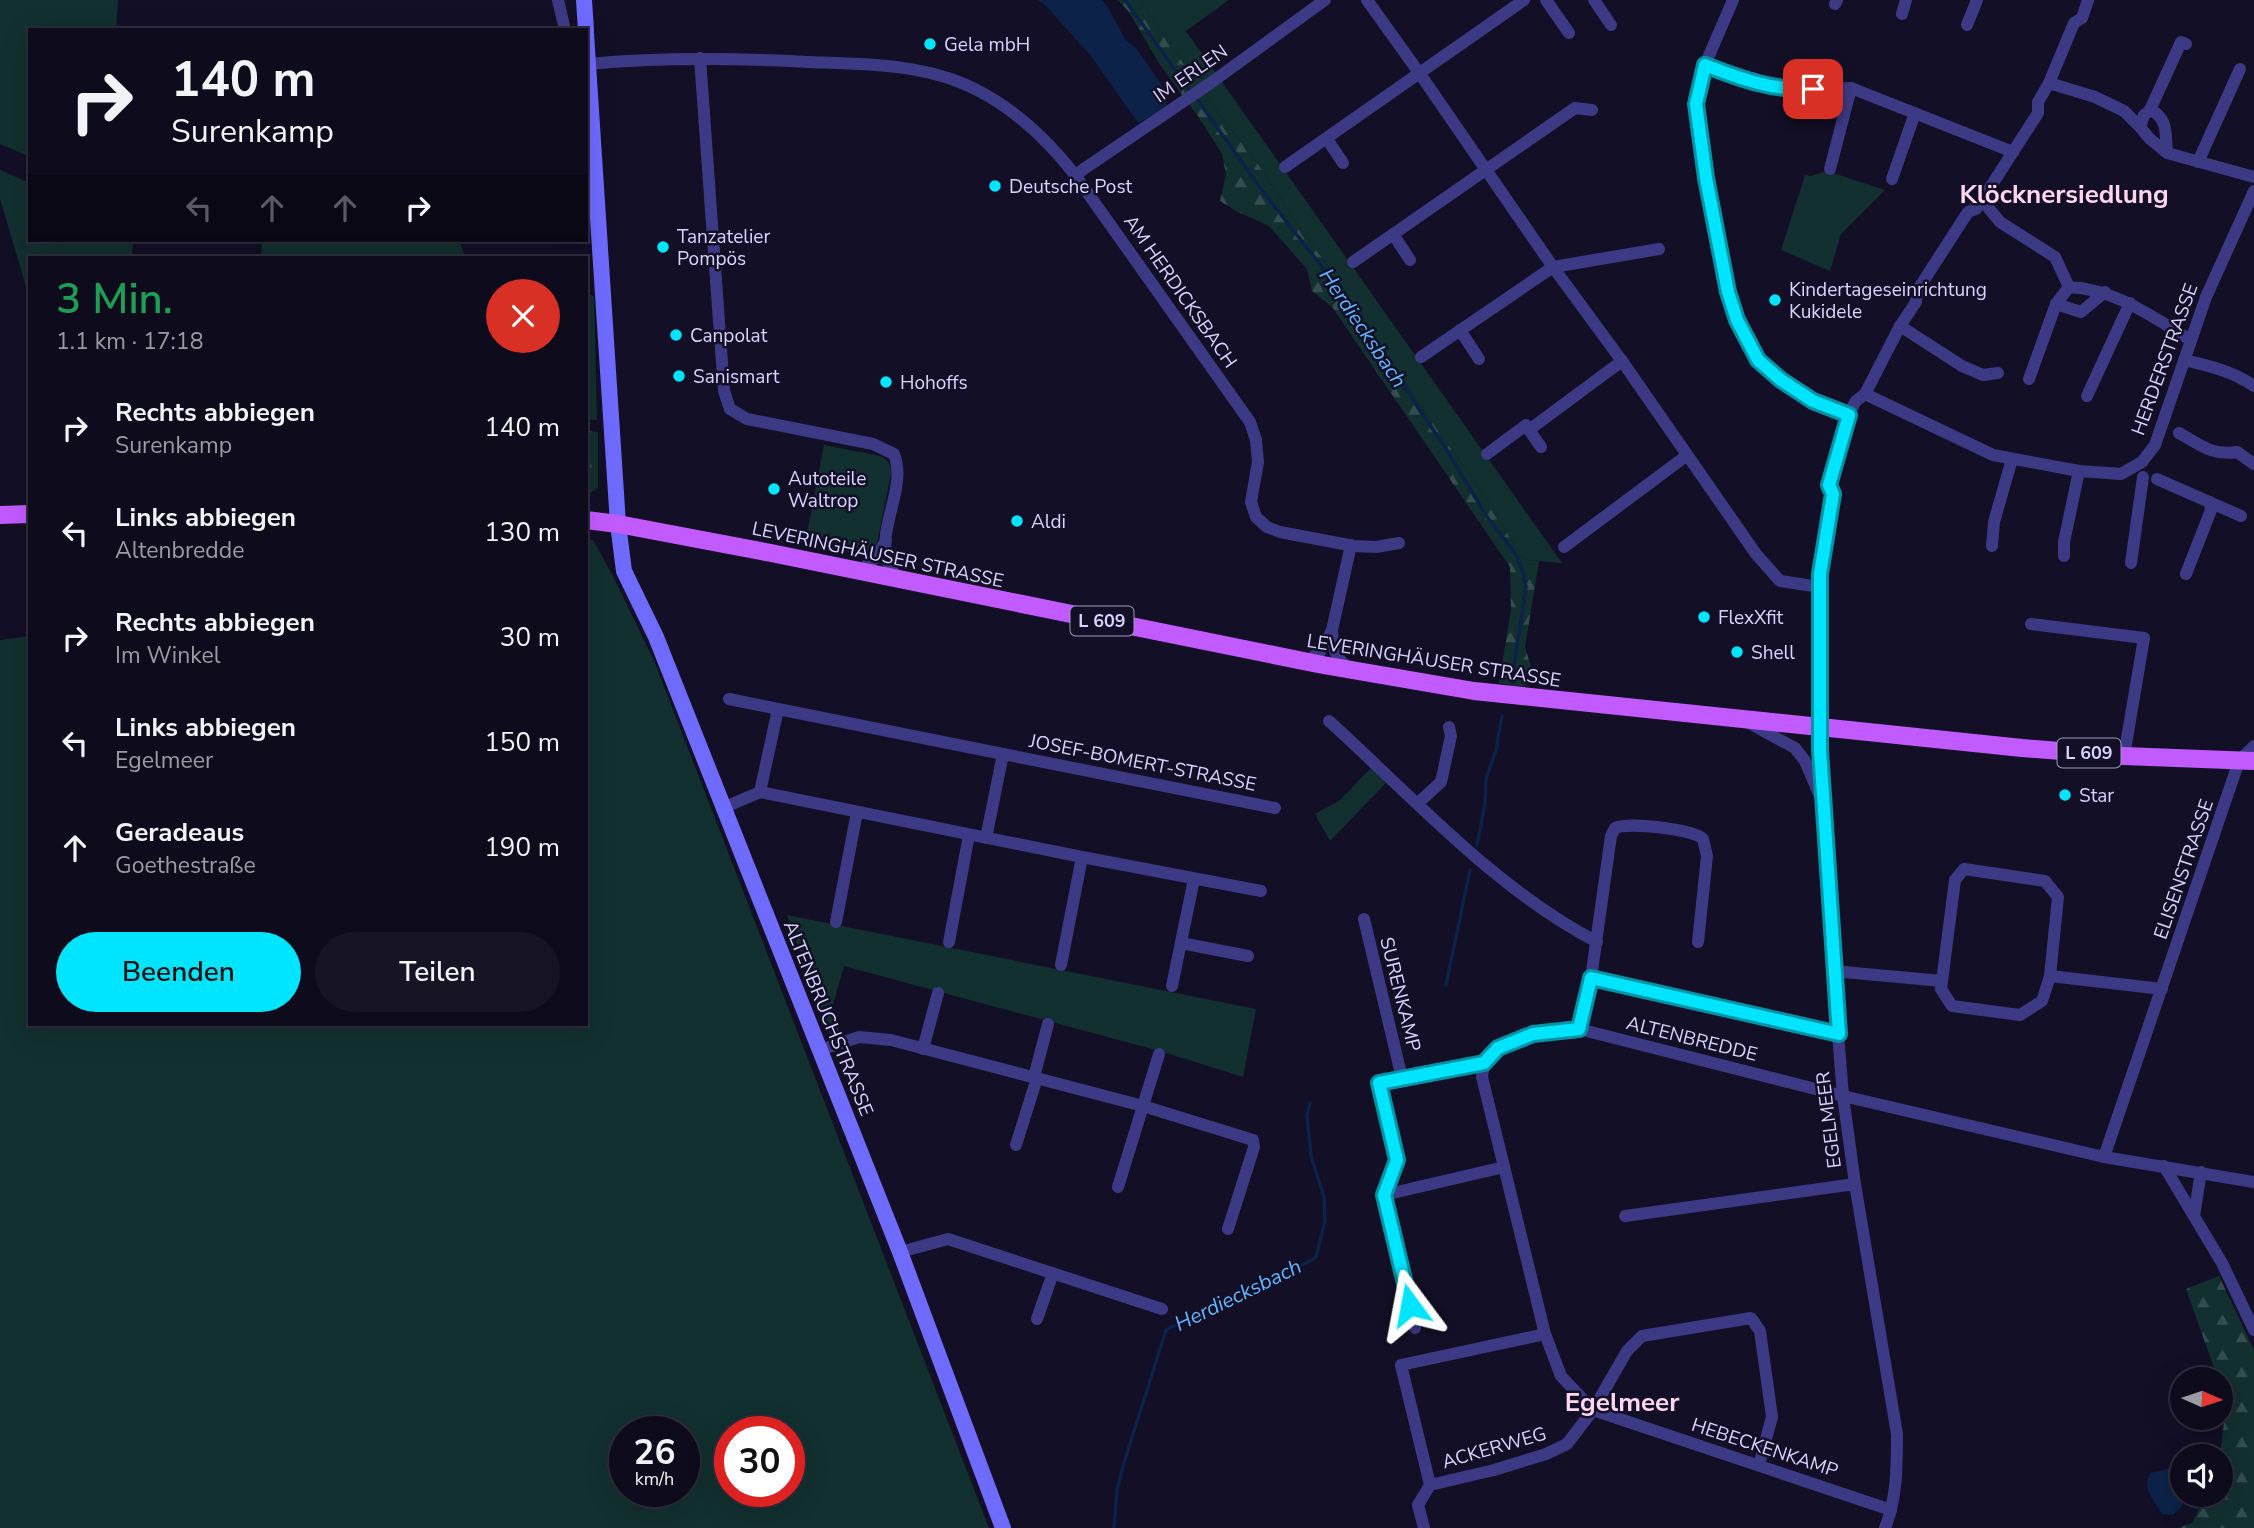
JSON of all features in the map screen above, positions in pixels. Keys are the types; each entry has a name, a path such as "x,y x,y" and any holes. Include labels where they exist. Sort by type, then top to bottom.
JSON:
{"main road":[{"path":"0,516 28,514"},
{"name":"L 609","path":"588,520 618,524"},
{"name":"LEVERINGHÄUSER STRASSE","path":"618,524 1306,662 1474,691 1937,740 2124,756 2247,761"}],"street":[{"path":"558,0 565,28"},
{"name":"ALTENBRUCHSTRASSE","path":"584,0 586,28"},
{"name":"IM ERLEN","path":"1075,175 1325,0"},
{"path":"1367,0 1756,554 1780,581 1820,587"},
{"path":"1285,167 1524,0"},
{"path":"1546,0 1569,33"},
{"path":"1594,0 1611,25"},
{"path":"1733,0 1705,65 1696,104 1706,178 1728,292 1737,320 1758,360 1781,380 1813,401 1849,415 1856,401 1865,394 1900,326 1916,302 1917,291 1968,212 1976,209 2038,113 2038,102 2049,83 2074,23 2081,18 2088,0"},
{"path":"1902,14 1906,0"},
{"path":"1967,26 1977,0"},
{"path":"2140,127 2181,42 2186,44"},
{"path":"700,58 724,391 730,409 747,419 873,444 894,454 899,468 886,541 887,560 898,580"},
{"name":"AM HERDICKSBACH","path":"588,65 631,60 700,58 873,64 933,73 973,88 1010,108 1056,151 1075,175 1250,422 1256,440 1258,463 1251,502 1256,517 1267,527 1280,532 1351,545 1376,547 1399,544"},
{"name":"ALTENBRUCHSTRASSE","path":"588,65 591,185 624,571 656,637 820,1049 900,1252 1003,1528"},
{"path":"1705,65 1765,86 1794,90 1851,88 2013,152"},
{"path":"2198,162 2240,69"},
{"path":"2049,83 2095,97 2124,111 2167,153 2254,177"},
{"path":"1830,169 1851,88"},
{"path":"1353,262 1575,108 1592,110"},
{"path":"2150,110 2164,120 2167,153"},
{"path":"1892,179 1916,113"},
{"path":"1326,139 1343,163"},
{"name":"HERDERSTRASSE","path":"1865,394 1993,454 2079,471 2121,474 2142,461 2155,445 2206,297 2254,191"},
{"path":"1982,200 2000,222 2055,257 2069,287"},
{"path":"1393,234 1410,260"},
{"path":"1421,357 1553,267 1659,249"},
{"path":"2069,287 2105,292 2130,303 2191,340"},
{"path":"2029,379 2056,304 2069,287"},
{"path":"2056,304 2081,312 2105,292"},
{"path":"2087,396 2130,303"},
{"path":"1900,326 1962,366 1983,375 1998,373"},
{"path":"1460,330 1479,359"},
{"path":"2184,360 2230,372 2254,386"},
{"path":"1529,430 1622,361"},
{"name":"EGELMEER","path":"1849,415 1829,485 1833,494 1822,551 1822,800 1843,1096 1897,1434 1891,1510 1885,1528"},
{"path":"1487,454 1526,425 1541,447"},
{"path":"2179,433 2208,450 2222,454 2237,452 2254,464"},
{"path":"1564,547 1686,456"},
{"path":"1992,546 1994,522 2012,459"},
{"path":"2064,556 2064,542 2079,471"},
{"path":"2131,563 2143,477"},
{"path":"2157,479 2241,516"},
{"path":"2186,574 2211,510 2210,502"},
{"path":"860,572 875,558 886,541"},
{"path":"1306,662 1320,652 1332,630 1351,545"},
{"path":"2031,624 2144,638 2124,756"},
{"path":"1332,630 1335,653 1341,663 1359,672"},
{"name":"JOSEF-BOMERT-STRASSE","path":"729,699 1275,807"},
{"path":"760,792 778,709"},
{"path":"1329,720 1468,851 1565,925 1597,942"},
{"name":"EGELMEER","path":"1742,720 1795,748 1805,761 1822,800"},
{"path":"1418,803 1441,782 1451,736 1449,727"},
{"path":"2247,761 2254,746"},
{"name":"JOSEF-BOMERT-STRASSE","path":"986,838 1003,754"},
{"name":"ELISENSTRASSE","path":"2104,1157 2162,989 2247,761"},
{"path":"723,808 760,792 1194,880 1261,891"},
{"path":"836,922 857,812"},
{"path":"1579,1029 1591,978 1611,836 1615,828 1628,825 1694,833 1706,843 1698,942"},
{"path":"949,942 969,835"},
{"path":"1061,965 1082,857"},
{"path":"1965,869 2045,881 2058,897 2050,975 2042,1002 2020,1015 1952,1006 1941,989 1955,880 1965,869"},
{"path":"1172,986 1194,880"},
{"name":"SURENKAMP","path":"1364,919 1402,1078"},
{"path":"1181,943 1248,956"},
{"path":"1833,971 1942,981"},
{"path":"2050,975 2162,989"},
{"path":"1591,978 1839,1034"},
{"path":"923,1049 938,993"},
{"path":"1016,1145 1048,1024"},
{"name":"SURENKAMP","path":"1384,1195 1397,1160 1379,1083 1484,1063 1498,1048 1533,1034 1579,1029"},
{"name":"ALTENBREDDE","path":"1579,1029 1843,1096 2104,1157 2254,1182"},
{"path":"820,1049 859,1037 874,1037 1035,1077 1253,1140 1254,1147 1228,1229"},
{"path":"1118,1187 1159,1054"},
{"name":"HEBECKENKAMP","path":"1484,1063 1482,1077 1545,1334 1561,1376 1593,1410 1891,1510"},
{"path":"2164,1166 2222,1263 2254,1330"},
{"path":"1415,1328 1384,1195 1504,1167"},
{"path":"2194,1216 2201,1172"},
{"name":"EGELMEER","path":"1625,1216 1855,1184"},
{"path":"900,1252 948,1239 1162,1309"},
{"path":"1037,1319 1053,1273"},
{"name":"ACKERWEG","path":"1430,1485 1494,1470 1546,1454 1567,1444 1593,1410 1627,1351 1642,1336 1751,1318 1760,1331 1772,1417 1759,1465"},
{"name":"ACKERWEG","path":"1424,1528 1418,1505 1430,1485 1401,1365 1545,1334"}],"green space":[{"path":"0,0 118,0 116,28 28,28 28,156 0,144"},
{"path":"1118,0 1139,0 1338,280 1418,402 1486,498 1521,556 1527,560 1539,561 1525,647 1535,680 1531,683 1518,686 1499,683 1511,610 1510,567 1332,307 1312,291 1307,269 1269,226 1220,201 1226,174 1222,154 1160,65 1129,12"},
{"path":"1139,0 1229,0 1186,31 1562,563 1527,560 1521,556 1486,498 1418,402 1338,280"},
{"path":"0,170 28,182 28,242 133,242 132,256 28,256 28,293 0,199"},
{"path":"1827,171 1885,190 1841,234 1830,271 1781,250 1805,175"},
{"path":"262,242 460,242 465,256 261,256"},
{"path":"588,294 594,296 597,420 588,419"},
{"path":"588,431 598,432 598,488 588,495"},
{"path":"824,445 880,456 890,465 891,474 877,543 868,556 805,543"},
{"path":"588,539 593,540 655,663 989,1528 0,1528 0,640 28,636 28,1026 588,1026"},
{"path":"1371,768 1386,783 1330,841 1315,814 1339,801"},
{"path":"787,915 1256,1009 1243,1077 1163,1052 844,966 831,1012 841,1033 831,1037"},
{"path":"2219,1276 2254,1350 2254,1528 2178,1528 2192,1523 2200,1507 2233,1507 2233,1444 2221,1444 2223,1430 2233,1430 2233,1367 2214,1367 2186,1289"}],"water":[{"path":"1038,0 1102,0 1125,39 1137,49 1167,93 1167,104 1138,123 1091,56"},
{"path":"2170,1469 2170,1507 2181,1507 2173,1515 2162,1514 2150,1494 2147,1484 2150,1473"}],"waterway":[{"name":"Herdiecksbach","path":"1125,0 1191,92"},
{"name":"Herdiecksbach","path":"1196,98 1261,189 1340,290 1446,449 1487,517 1517,556 1526,587 1511,685"},
{"name":"Herdiecksbach","path":"1477,845 1485,804 1486,779 1496,750 1502,716"},
{"name":"Herdiecksbach","path":"1446,985 1470,870"},
{"name":"Herdiecksbach","path":"1114,1528 1117,1490 1123,1466 1166,1330 1229,1296 1316,1257 1325,1221 1324,1197 1311,1156 1307,1115 1310,1103"}],"place":[{"name":"Gela mbH","path":"930,44"},
{"name":"Deutsche Post","path":"995,186"},
{"name":"Tanzatelier Pompös","path":"663,247"},
{"name":"Kindertageseinrichtung Kukidele","path":"1775,300"},
{"name":"Canpolat","path":"676,335"},
{"name":"Sanismart","path":"679,376"},
{"name":"Hohoffs","path":"886,382"},
{"name":"Autoteile Waltrop","path":"774,489"},
{"name":"Aldi","path":"1017,521"},
{"name":"FlexXfit","path":"1704,617"},
{"name":"Shell","path":"1737,652"},
{"name":"Star","path":"2065,795"}],"district":[{"name":"Klöcknersiedlung","path":"2064,194"},
{"name":"Egelmeer","path":"1622,1402"}],"route":[{"path":"1410,1305 1384,1195 1397,1160 1379,1083 1484,1063 1498,1048 1533,1034 1579,1029 1591,978 1839,1034 1822,800 1820,574 1833,494 1829,485 1849,415 1813,401 1781,380 1758,360 1737,320 1728,292 1706,178 1696,104 1705,65 1765,86 1794,90 1813,89"}]}
